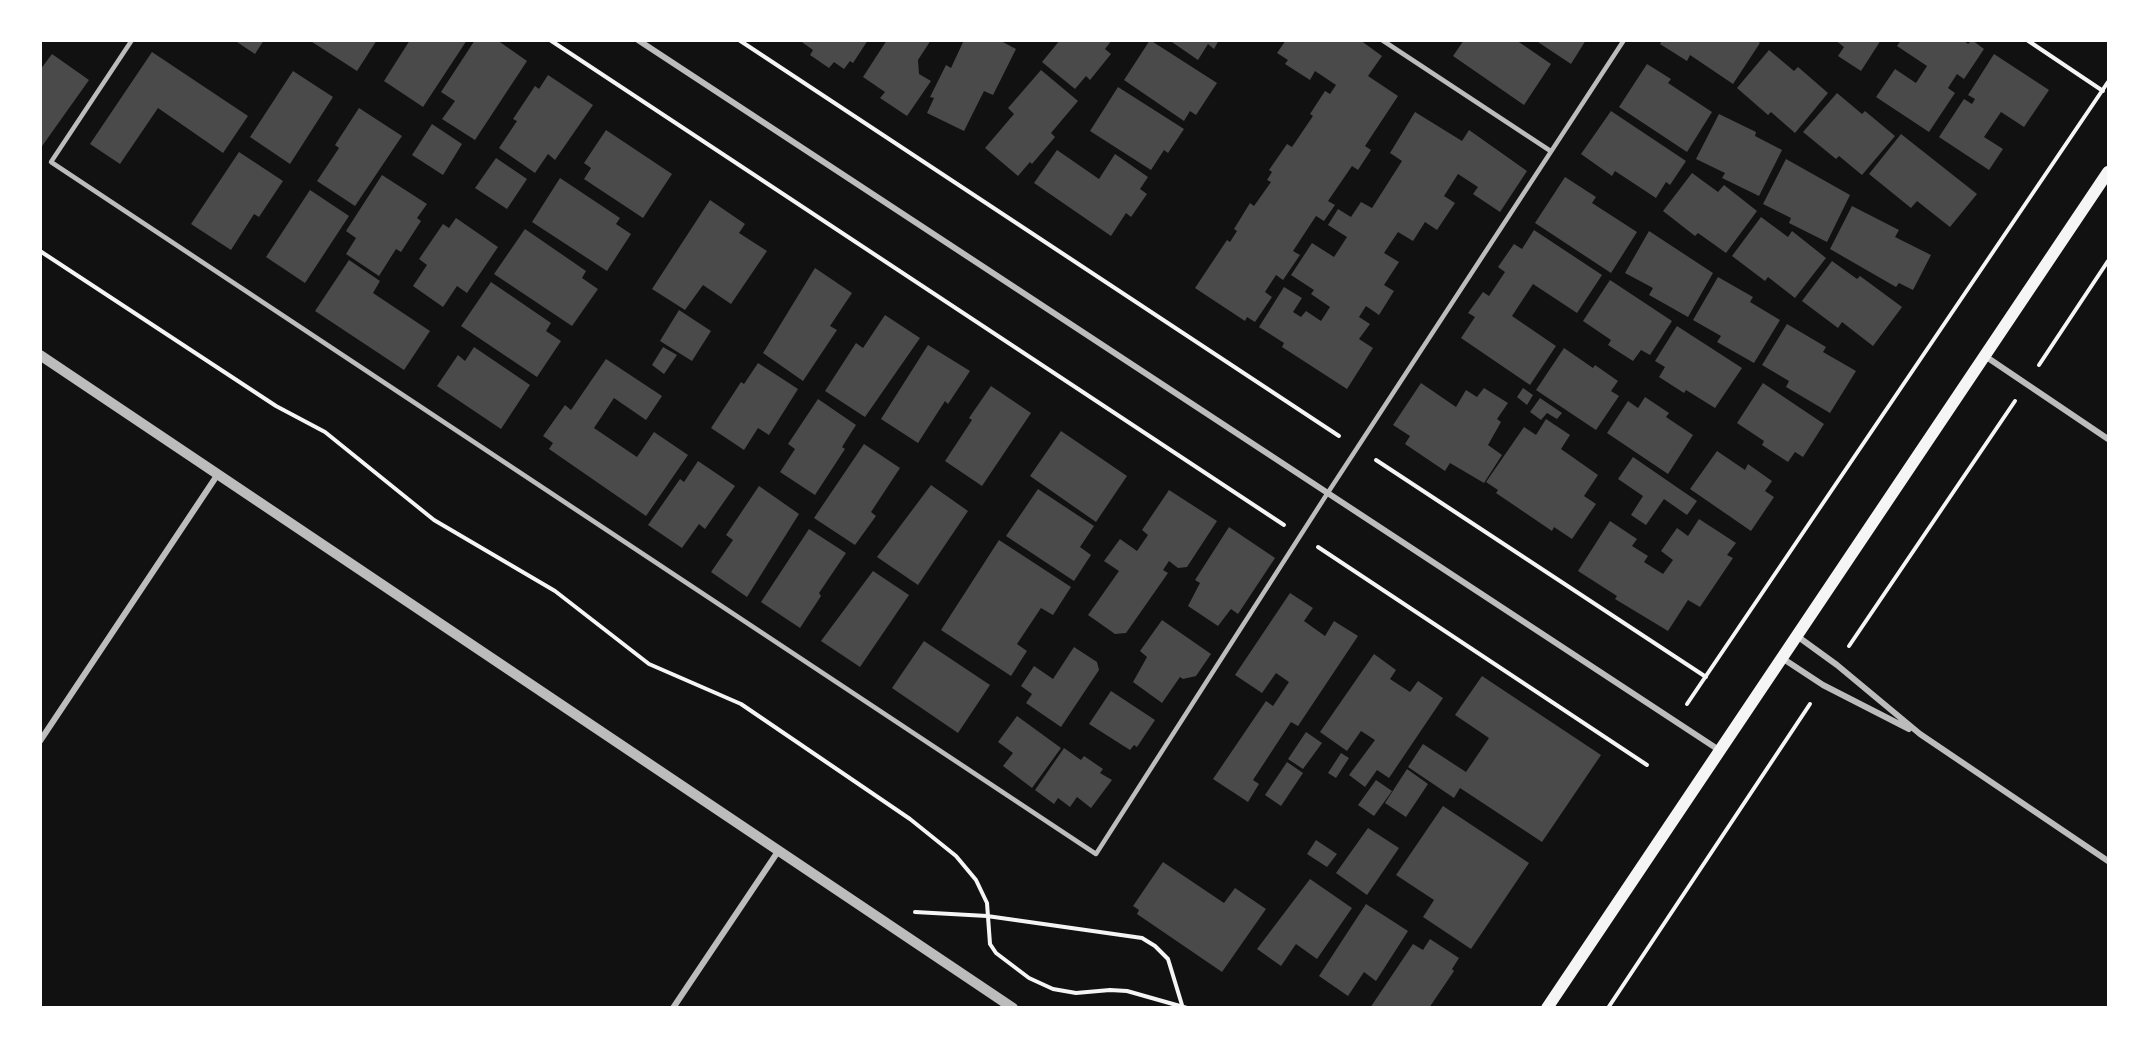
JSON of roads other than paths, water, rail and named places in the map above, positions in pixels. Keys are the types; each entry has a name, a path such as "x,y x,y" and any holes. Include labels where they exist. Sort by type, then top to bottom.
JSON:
{"main road":[{"path":"1547,1008 2109,172"}],"street":[{"path":"638,40 1719,750"},
{"path":"40,355 1013,1008"},
{"path":"1985,356 2109,439"},
{"path":"40,741 218,474"},
{"path":"1797,636 1837,665 1920,734 2109,861"},
{"path":"1781,658 1823,685 1920,734"},
{"path":"673,1008 779,849"}],"lane":[{"path":"132,40 51,162 1096,854 1326,494 1624,40"},
{"path":"1382,40 1550,150"}]}
